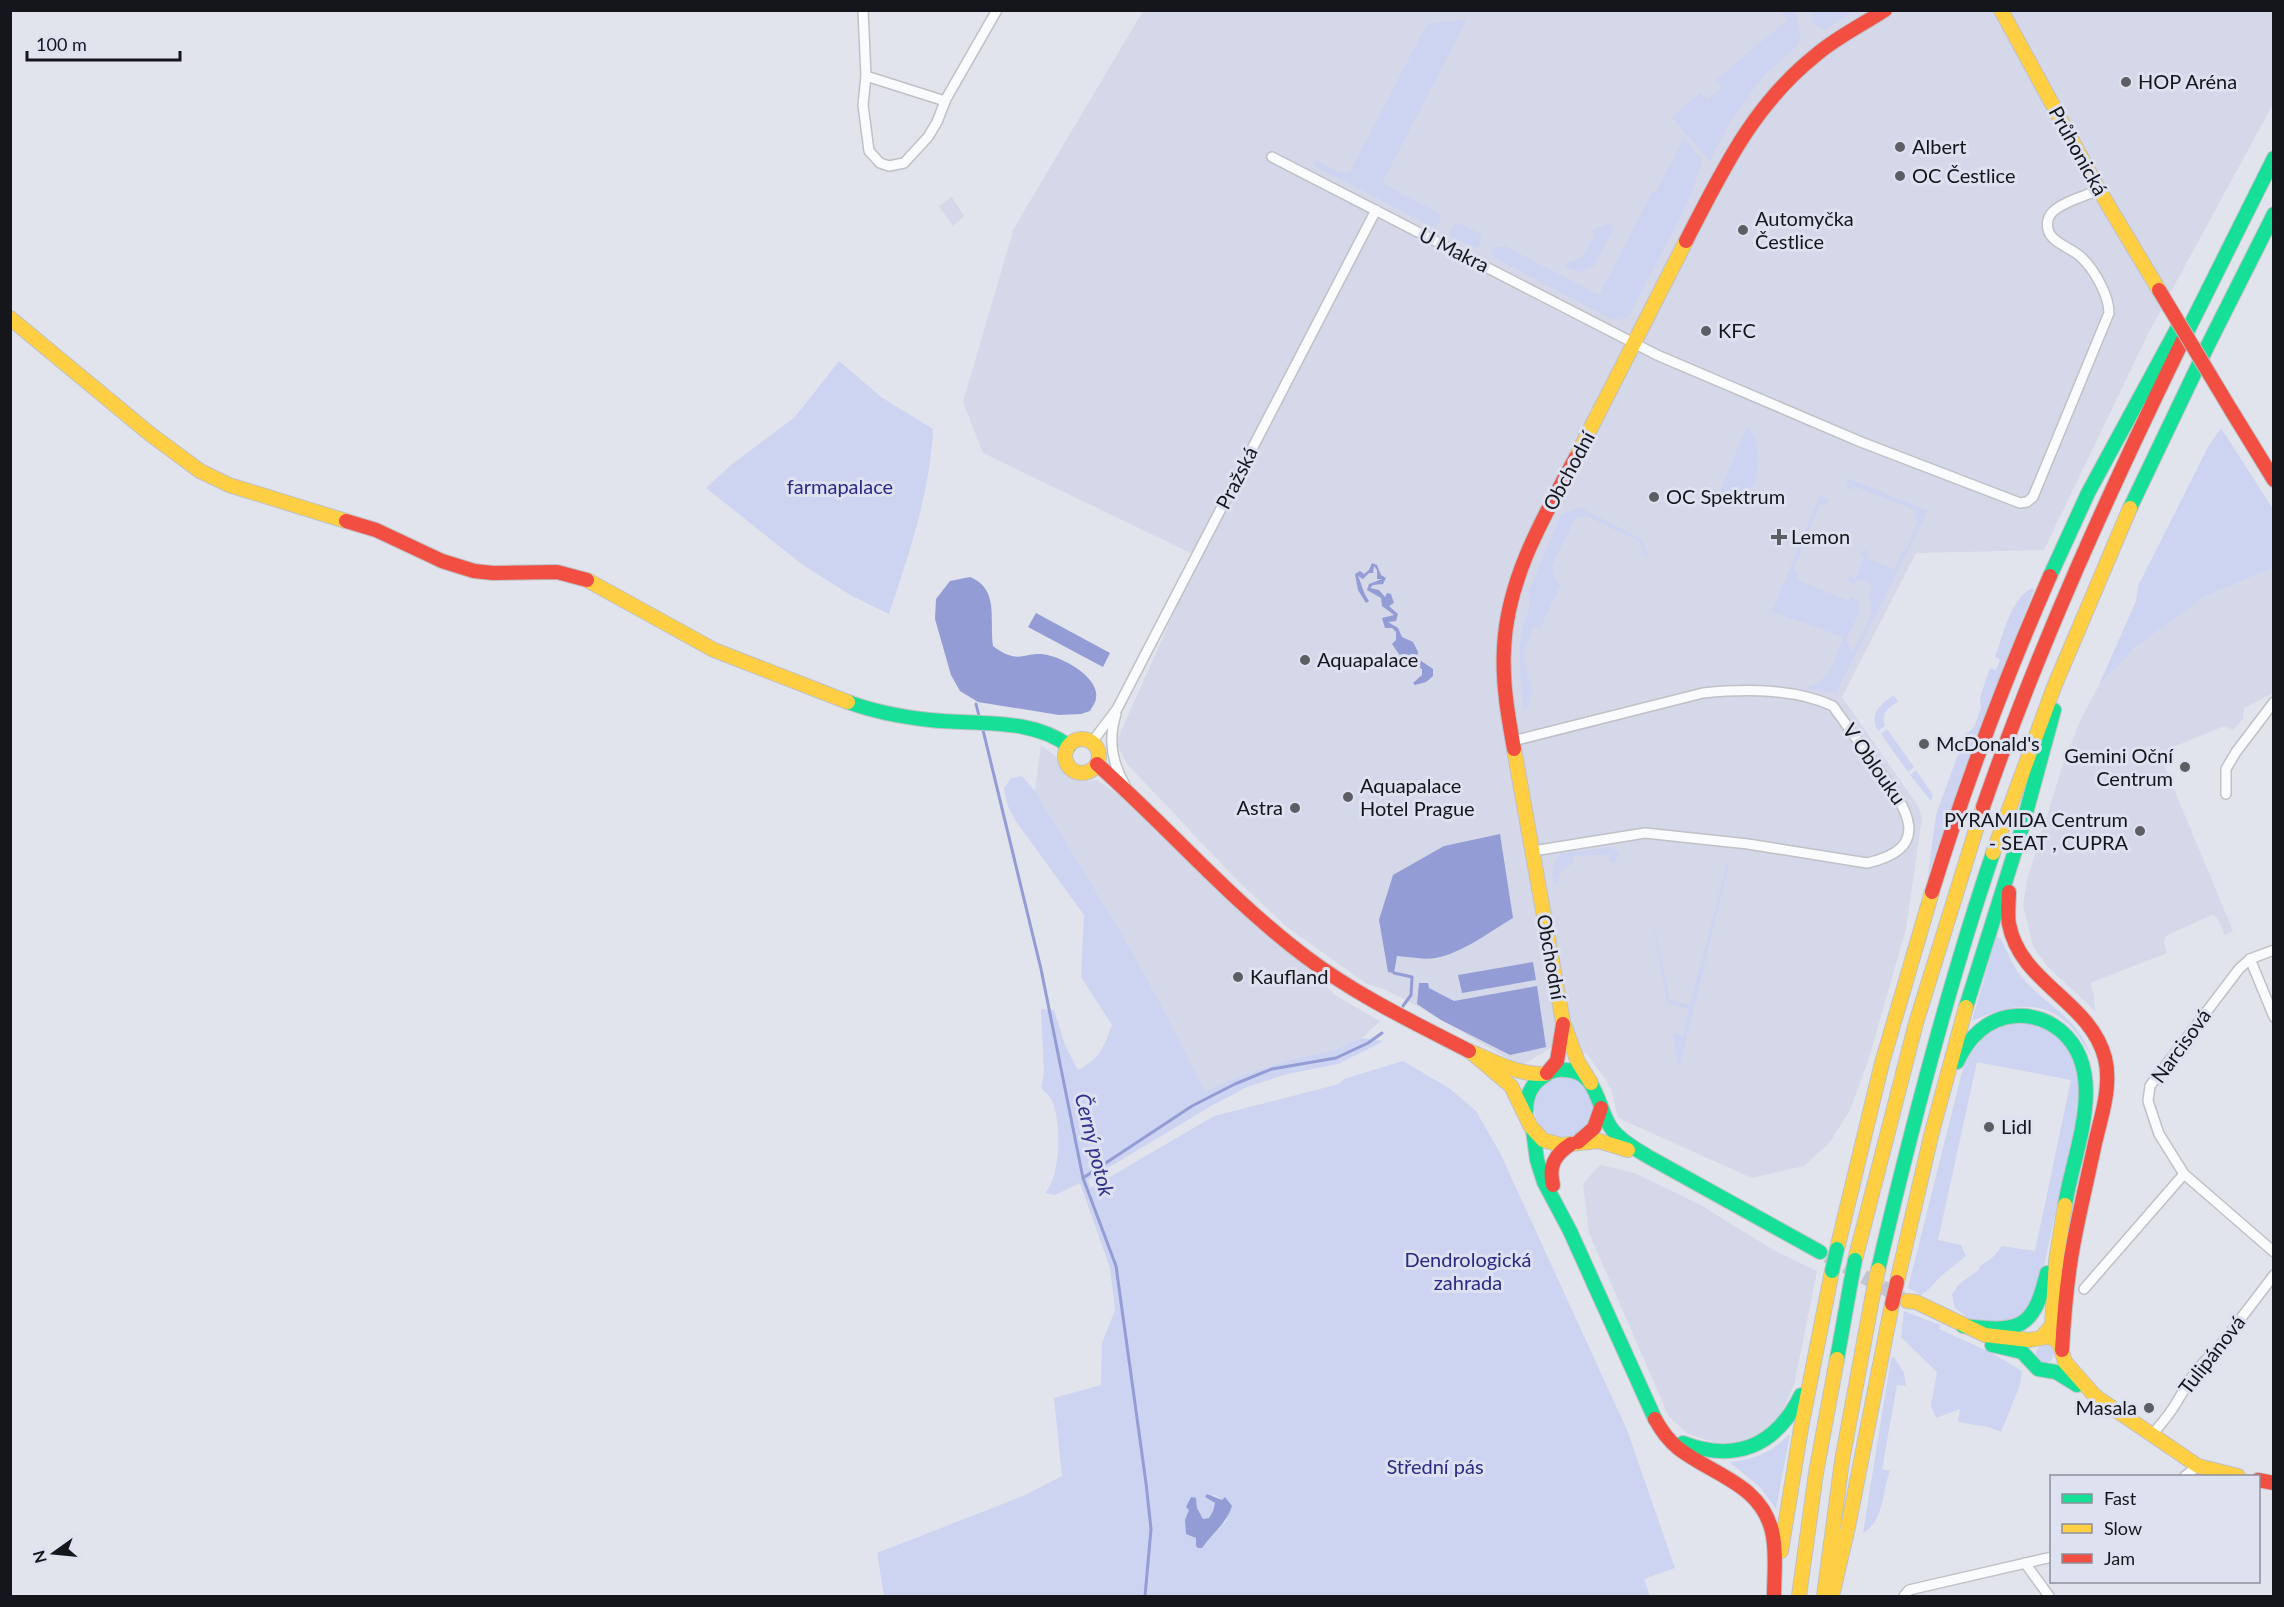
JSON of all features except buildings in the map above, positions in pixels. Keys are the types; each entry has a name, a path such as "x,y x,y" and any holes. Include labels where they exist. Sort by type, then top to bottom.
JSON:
{"main road":[{"name":"Obchodní","path":"1591,1083 1578,1062 1563,1022 1513,741 1505,682 1504,648 1506,628 1519,574 1550,504 1594,424 1736,145 1758,112 1783,84 1816,55 1886,10"},
{"name":"Průhonická","path":"2001,10 2099,189 2274,480"},
{"path":"1799,1596 1816,1473 1855,1260 1877,1164 1937,947 2004,750 2046,639 2154,398 2274,159"},
{"path":"1824,1596 1840,1473 1878,1270 1904,1159 1960,956 2026,759 2070,646 2157,448 2274,214"},
{"path":"1776,1596 1784,1527 1837,1248 1860,1150 1907,976 1950,843 1988,735 2049,580 2076,519 2203,282 2239,228"},
{"path":"10,318 150,434 200,471 229,485 376,530 442,561 467,569 493,573 557,572 592,580 714,650 818,692 876,712 930,720 981,722 1041,732 1058,738 1069,746"},
{"path":"1832,1596 1892,1304 1941,1098 1961,1024 2039,772 2070,646"},
{"path":"1082,739 1092,742 1098,750 1097,764 1089,772 1081,773 1073,770 1066,759 1069,746 1074,741 1082,739"},
{"path":"1097,764 1133,795 1235,896 1306,957 1357,992 1471,1052 1486,1056 1520,1073 1533,1076 1562,1070 1582,1075 1597,1092 1610,1127 1622,1138 1647,1156 1820,1252"},
{"path":"2014,856 2007,906 2008,926 2012,941 2030,969 2076,1010 2090,1027 2099,1041 2106,1067 2103,1106 2068,1270 2060,1364 2047,1371"},
{"path":"1941,1098 1961,1053 1976,1033 1989,1024 2007,1017 2027,1016 2047,1021 2059,1028 2079,1053 2084,1066 2087,1083 2084,1112 2055,1266 2052,1325 2030,1349 2030,1360"},
{"name":"Obchodní","path":"1546,1074 1560,1054 1563,1022"},
{"path":"1471,1052 1482,1064 1510,1085 1526,1111 1533,1130 1541,1174 1570,1231 1631,1370 1661,1430 1675,1446 1737,1481 1762,1507 1769,1520 1774,1540 1776,1596"},
{"path":"1526,1111 1529,1091 1535,1082 1546,1074"},
{"path":"1570,1231 1549,1172 1555,1157 1589,1135 1597,1125 1600,1102"},
{"path":"1533,1130 1541,1138 1551,1143 1574,1144 1605,1141 1647,1156"},
{"path":"1963,1326 2004,1330 2020,1325 2033,1315 2041,1300 2058,1222 2066,1199"},
{"path":"2093,1395 2072,1371 2055,1340 2040,1338 2012,1340 1993,1337 1963,1326 1916,1302 1907,1301 1915,1309 1965,1335 2022,1352 2035,1367 2061,1375 2198,1466 2234,1475"},
{"path":"1654,1416 1677,1440 1702,1450 1729,1452 1757,1445 1781,1429 1794,1412 1818,1341"}],"street":[{"path":"863,10 866,76 863,105 869,151 880,163 889,166 904,163 928,137 945,101 998,10"},
{"path":"866,76 945,101"},
{"name":"U Makra","path":"1272,157 1657,355 1861,442 1936,469 2014,502 2027,502 2033,497 2109,313 2108,303 2088,265 2079,255 2055,241 2048,230 2051,214 2057,208 2099,189"},
{"name":"Pražská","path":"1092,742 1117,709 1376,210"},
{"name":"V Oblouku","path":"1513,741 1703,693 1730,690 1761,691 1815,698 1833,706 1902,802 1909,824 1906,837 1899,849 1886,859 1868,863 1748,844 1645,833 1533,850"},
{"path":"2226,794 2226,769 2274,702"},
{"path":"1117,709 1112,733 1113,755 1120,776 1133,795"},
{"path":"2274,950 2250,959 2274,1017"},
{"name":"Narcisová","path":"2250,959 2239,969 2150,1086 2148,1101 2160,1134 2184,1174 2274,1252"},
{"path":"2084,1289 2184,1174"},
{"name":"Tulipánová","path":"2152,1435 2175,1406 2182,1390 2205,1359 2216,1352 2274,1275"},
{"path":"2186,1475 2198,1466"},
{"path":"1904,1596 1909,1590 2050,1557"},
{"path":"2025,1563 2049,1596"}],"shaded area":[{"path":"1143,11 2273,11 2273,104 2148,334 2044,550 1916,553 1842,697 1918,806 1922,818 1906,929 1869,1058 1850,1110 1830,1142 1804,1166 1752,1178 1618,1118 1612,1092 1586,1053 1552,1047 1521,1066 1417,1006 1384,989 1367,984 1287,927 1237,880 1127,764 1116,742 1199,557 983,453 963,402 1014,228"},
{"path":"952,197 964,216 953,226 939,206"},
{"path":"2273,568 2273,693 2244,708 2243,719 2233,730 2224,726 2159,753 2233,931 2225,935 2216,916 2211,915 2166,936 2164,942 2167,953 2090,983 2094,995 2095,1011 2047,966 2033,946 2023,905 2027,880 2063,764 2080,721 2099,685 2137,646 2206,596"},
{"path":"1041,745 1059,759 1066,776 1080,781 1097,780 1119,795 1335,995 1380,1021 1362,1038 1333,1050 1286,1061 1239,1076 1205,1093 1163,1008 1125,939 1035,791"},
{"path":"1600,1165 1634,1173 1699,1204 1775,1251 1817,1271 1794,1385 1782,1412 1773,1424 1760,1433 1746,1440 1716,1443 1688,1434 1669,1417 1589,1233 1583,1184"}],"green space":[{"path":"1810,10 1855,11 1824,30 1813,23"},
{"path":"1780,11 1795,11 1801,38 1795,48 1763,76 1730,122 1710,161 1671,117 1700,93 1707,100 1722,88 1716,80 1787,20"},
{"path":"1467,19 1382,183 1437,212 1441,218 1436,228 1314,166 1315,160 1340,173 1350,172 1427,24"},
{"path":"1684,138 1703,161 1686,206 1628,317 1619,320 1610,318 1491,256 1494,248 1505,246 1599,295 1653,191 1656,192"},
{"path":"1610,223 1613,230 1593,267 1579,272 1566,267 1566,264 1582,257 1594,237 1592,230"},
{"path":"1456,224 1464,225 1480,234 1482,241 1476,248 1450,236 1451,228"},
{"name":"farmapalace","path":"839,361 881,397 933,429 923,500 889,614 852,596 803,565 706,488 731,465 795,417"},
{"path":"1747,426 1757,449 1756,476 1751,488 1744,495 1733,497 1720,491"},
{"path":"2221,428 2273,509 2273,568 2206,596 2137,646 2099,685 2136,601 2138,586 2208,447"},
{"path":"1848,478 1928,511 1836,693 1803,688 1812,686 1825,677 1844,637 1772,612 1820,495 1829,500 1826,505 1820,504 1793,570 1798,573 1797,580 1849,601 1851,597 1857,600 1860,611 1846,640 1852,652 1866,628 1872,609 1870,594 1872,585 1858,579 1854,585 1848,581 1849,576 1856,578 1864,558 1859,552 1868,550 1867,558 1895,570 1902,551 1906,551 1918,520 1915,518 1917,511 1854,486 1851,491 1846,485"},
{"path":"1579,507 1642,539 1648,557 1644,555 1640,542 1587,516 1575,519 1551,567 1555,580 1561,584 1540,628 1534,626 1523,654 1532,691 1527,709 1524,710 1520,653 1522,628 1529,605 1528,593 1561,515"},
{"path":"2032,588 2034,590 1966,766 1928,875 1936,815 1966,732 1968,733 1974,727 1981,708 1980,697 1990,668 1996,670 2000,660 1995,657 2008,619 2018,601"},
{"path":"1894,695 1898,702 1886,711 1885,726 1878,731 1875,719 1877,710"},
{"path":"1887,729 1914,767 1908,772 1881,734"},
{"path":"1916,770 1933,795 1931,801 1910,775"},
{"path":"1022,776 1035,791 1125,939 1205,1092 1239,1076 1286,1061 1333,1050 1362,1038 1384,1041 1338,1064 1287,1074 1247,1087 1088,1180 1091,1188 1214,1116 1339,1084 1344,1079 1403,1061 1449,1088 1476,1111 1500,1153 1627,1430 1675,1568 1644,1579 1650,1596 884,1596 877,1553 1023,1496 1062,1476 1054,1398 1101,1385 1102,1343 1115,1310 1110,1268 1080,1183 1055,1195 1045,1193 1057,1162 1058,1136 1053,1103 1041,1088 1044,1074 1041,1009 1054,1010 1065,1045 1078,1070 1092,1061 1100,1052 1112,1025 1081,977 1084,915 1015,820 1008,806 1004,788 1011,778","holes":["1207,1494 1210,1497 1215,1495 1222,1500 1227,1520 1202,1548 1185,1520 1197,1502 1197,1508 1203,1519 1209,1518 1215,1503 1205,1497"]},
{"path":"1610,847 1619,854 1615,862 1609,863 1609,855 1573,856 1573,863 1561,871 1554,884 1553,868 1559,854"},
{"path":"1727,864 1729,864 1679,1068 1673,1034 1683,1036 1689,1009 1667,1003 1651,913 1670,1000 1690,1005"},
{"path":"1996,937 2001,939 2021,976 2078,1032 2092,1059 2069,1025 2056,1015 2042,1009 2010,1008 1972,1021"},
{"path":"2007,1022 2045,1025 2069,1047 2080,1077 2075,1124 2040,1284 2033,1306 2010,1324 1964,1318 1965,1315 1955,1308 1952,1294 1959,1284 1980,1269 1979,1267 1993,1257 2002,1246 2035,1251 2071,1080 1977,1062 1938,1240 1961,1245 1966,1256 1921,1295 1908,1288 1965,1060 1980,1042 1978,1039"},
{"path":"1564,1077 1581,1082 1589,1090 1594,1107 1589,1124 1581,1132 1564,1137 1547,1132 1539,1124 1534,1107 1539,1090 1547,1082"},
{"path":"1904,1311 1940,1325 1939,1329 1992,1353 2022,1371 2020,1385 2001,1432 1988,1427 1958,1422 1960,1409 1936,1418 1931,1406 1937,1372 1901,1337"},
{"path":"2045,1345 2051,1348 2054,1354 2051,1360 2045,1363 2039,1360 2036,1354 2039,1348"},
{"path":"1894,1357 1904,1373 1906,1386 1897,1385 1882,1469 1890,1471 1879,1514 1870,1528 1863,1533 1891,1358"},
{"path":"1790,1434 1776,1509 1759,1486 1729,1462 1762,1454"}],"water":[{"path":"1372,563 1377,565 1381,575 1386,578 1383,584 1373,585 1370,588 1379,590 1385,597 1387,593 1391,594 1394,603 1389,606 1398,614 1396,621 1388,622 1398,628 1402,637 1413,642 1418,652 1417,658 1433,669 1433,676 1426,682 1415,685 1413,683 1422,675 1422,669 1411,663 1407,666 1392,644 1396,640 1396,632 1392,628 1385,628 1382,618 1394,615 1382,606 1381,598 1367,590 1369,584 1382,579 1377,579 1377,570 1374,566 1373,573 1369,573 1363,579 1358,576 1369,601 1366,603 1358,590 1355,574 1360,571 1364,574"},
{"path":"970,577 986,589 989,598 993,646 1011,656 1042,654 1058,658 1081,671 1088,677 1096,691 1096,700 1090,711 1081,714 1059,715 978,702 960,691 951,675 935,619 936,599 950,581"},
{"path":"1036,613 1110,653 1103,667 1028,627"},
{"path":"1500,834 1513,918 1456,952 1426,959 1397,956 1394,973 1388,972 1379,920 1393,875 1444,846"},
{"path":"1533,962 1536,980 1462,993 1458,975"},
{"path":"1419,983 1428,983 1429,988 1454,1001 1537,986 1546,1047 1510,1055 1441,1020 1417,1004"},
{"path":"1207,1494 1222,1500 1225,1497 1232,1506 1219,1528 1202,1548 1198,1548 1196,1538 1186,1534 1185,1520 1189,1510 1186,1507 1191,1497 1196,1498 1197,1508 1203,1519 1209,1518 1215,1503 1205,1497"}],"waterway":[{"name":"Černý potok","path":"976,704 980,720"},
{"name":"Černý potok","path":"982,726 1041,969 1083,1178 1116,1266 1151,1529 1145,1596"},
{"path":"1394,973 1412,977 1411,995 1403,1006"},
{"path":"1083,1178 1192,1106 1235,1084 1272,1069 1336,1058 1368,1043 1382,1033"}],"tunnel":[{"path":"1827,1256 1902,1298"}],"traffic: fast":[{"path":"2185,336 2274,158"},
{"path":"2130,508 2274,214"},
{"path":"2050,576 2088,493 2178,327"},
{"path":"848,702 878,711 930,720 1020,726 1037,730 1069,746"},
{"path":"1966,1007 2020,835 2054,710"},
{"path":"1878,1270 1931,1060 1960,956 1993,853"},
{"path":"1957,1062 1973,1037 1987,1025 2015,1016 2034,1017 2051,1024 2061,1031 2076,1048 2083,1068 2086,1091 2080,1138 2065,1205"},
{"path":"1526,1111 1530,1091 1539,1079 1557,1070 1577,1072 1591,1084 1611,1128 1628,1144 1820,1252"},
{"path":"1533,1130 1537,1160 1544,1182 1570,1231 1655,1419"},
{"path":"1832,1271 1837,1249"},
{"path":"1851,1281 1855,1260"},
{"path":"1963,1326 1998,1328 2021,1324 2036,1307 2047,1273"},
{"path":"1837,1359 1851,1281"},
{"path":"1992,1345 2022,1352 2038,1369 2056,1372 2077,1385"},
{"path":"1683,1443 1702,1449 1720,1451 1752,1446 1767,1438 1779,1427 1791,1413 1801,1395"}],"traffic: slow":[{"path":"2001,10 2099,190 2159,290"},
{"path":"1576,457 1686,241"},
{"path":"10,318 150,434 200,471 229,485 346,521"},
{"path":"1993,853 2054,687 2130,508"},
{"path":"587,580 714,650 848,702"},
{"path":"1082,739 1094,744 1099,756 1094,768 1082,773 1070,768 1065,756 1070,744 1082,739"},
{"path":"1514,749 1563,1022 1578,1062 1591,1083"},
{"path":"1855,1260 1916,1023 1983,807"},
{"path":"1837,1249 1882,1063 1932,892"},
{"path":"1897,1282 1932,1132 1966,1007"},
{"path":"1469,1051 1515,1070 1545,1074"},
{"path":"1473,1054 1511,1086 1531,1127 1543,1140 1561,1145 1599,1141 1628,1150"},
{"path":"2042,1337 2052,1325 2056,1261 2065,1205"},
{"path":"1872,1299 1878,1270"},
{"path":"1781,1551 1801,1428 1832,1271"},
{"path":"1824,1596 1842,1461 1872,1299"},
{"path":"1907,1301 1916,1302 1985,1335 2029,1340 2047,1337 2055,1339 2060,1345 2065,1362 2095,1396 2198,1466 2234,1475"},
{"path":"1832,1596 1892,1304"},
{"path":"1799,1596 1816,1473 1837,1359"}],"traffic: jam":[{"path":"1686,241 1741,140 1774,95 1794,74 1824,49 1885,10"},
{"path":"2159,290 2231,410"},
{"path":"1983,807 2028,687 2077,568 2185,336"},
{"path":"2231,410 2274,480"},
{"path":"1514,749 1504,673 1504,648 1512,597 1529,549 1576,457"},
{"path":"346,521 376,530 442,561 474,571 557,572 587,580"},
{"path":"1932,892 1986,732 2050,576"},
{"path":"1097,764 1251,912 1306,957 1365,996 1469,1051"},
{"path":"2009,892 2008,920 2016,944 2040,977 2085,1021 2097,1038 2107,1069 2105,1101 2072,1255 2062,1350"},
{"path":"1547,1073 1557,1061 1563,1024"},
{"path":"1578,1142 1594,1128 1601,1108"},
{"path":"1553,1185 1551,1172 1554,1161 1571,1144"},
{"path":"1892,1304 1897,1282"},
{"path":"1655,1419 1674,1445 1746,1491 1766,1515 1772,1531 1774,1547 1774,1596"},
{"path":"2260,1480 2274,1483"}],"place":[{"name":"HOP Aréna","path":"2126,82"},
{"name":"Albert","path":"1900,147"},
{"name":"OC Čestlice","path":"1900,176"},
{"name":"Automyčka Čestlice","path":"1743,230"},
{"name":"KFC","path":"1706,331"},
{"name":"OC Spektrum","path":"1654,497"},
{"name":"Lemon","path":"1779,537"},
{"name":"Aquapalace","path":"1305,660"},
{"name":"McDonald's","path":"1924,744"},
{"name":"Gemini Oční Centrum","path":"2185,767"},
{"name":"Aquapalace Hotel Prague","path":"1348,797"},
{"name":"Astra","path":"1295,808"},
{"name":"PYRAMIDA Centrum - SEAT , CUPRA","path":"2140,831"},
{"name":"Kaufland","path":"1238,977"},
{"name":"Lidl","path":"1989,1127"},
{"name":"Masala","path":"2149,1408"}],"park label":[{"name":"Dendrologická zahrada","path":"1468,1272"},
{"name":"Střední pás","path":"1435,1467"}]}
